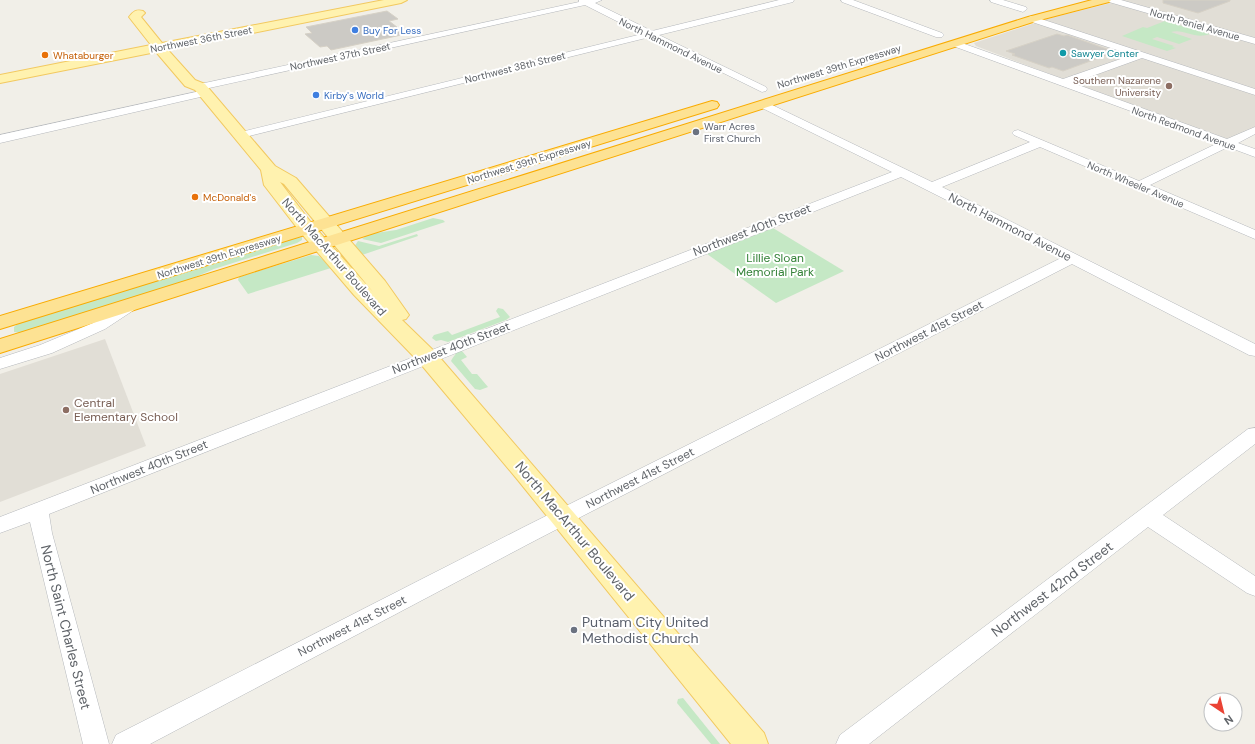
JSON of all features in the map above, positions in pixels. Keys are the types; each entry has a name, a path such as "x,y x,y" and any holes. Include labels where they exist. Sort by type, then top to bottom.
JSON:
{"highway":[{"name":"Northwest 39th Expressway","path":"0,346 1032,20 1105,0"},
{"path":"1008,14 1036,6"},
{"name":"Northwest 39th Expressway","path":"917,42 945,33"},
{"path":"945,33 956,44"},
{"path":"851,62 870,71"},
{"name":"Northwest 39th Expressway","path":"0,323 776,85"},
{"path":"762,90 781,99"},
{"path":"734,98 764,104"}],"main road":[{"name":"Northwest 36th Street","path":"0,79 401,0"},
{"name":"North MacArthur Boulevard","path":"151,18 136,8 136,17 158,47 190,83 202,90 269,169 290,180 340,238 378,284 426,357"},
{"path":"164,33 184,56"},
{"name":"North MacArthur Boulevard","path":"196,71 203,80 202,90"},
{"name":"North MacArthur Boulevard","path":"269,169 272,185 307,229 361,291 426,357 563,517 752,744"}],"street":[{"name":"Northwest 37th Street","path":"0,139 583,1 598,0"},
{"name":"Northwest 38th Street","path":"241,135 790,0"},
{"path":"845,0 945,33"},
{"path":"994,0 1023,9"},
{"name":"North Peniel Avenue","path":"1112,0 1255,42"},
{"name":"North Hammond Avenue","path":"583,1 762,90"},
{"path":"1032,20 1255,92"},
{"name":"North Redmond Avenue","path":"956,44 1255,153"},
{"path":"1063,83 1141,55"},
{"name":"North Hammond Avenue","path":"764,104 902,172 1255,351"},
{"path":"1140,185 1255,130"},
{"name":"North Wheeler Avenue","path":"1018,133 1255,235"},
{"path":"931,187 1039,143"},
{"name":"Northwest 40th Street","path":"0,525 99,488 426,357 902,172"},
{"name":"Northwest 41st Street","path":"125,744 563,517 1072,258"},
{"name":"Northwest 39th Expressway","path":"0,364 46,349 99,326 132,305"},
{"name":"Northwest 42nd Street","path":"849,744 1255,434"},
{"name":"North Saint Charles Street","path":"38,510 42,533 96,744"},
{"path":"1148,516 1255,587"}],"shaded area":[{"name":"Southern Nazarene University","path":"1123,0 1255,0 1255,127 1227,141 976,46 974,43 1047,19"},
{"name":"Central Elementary School","path":"105,339 146,446 0,502 0,374"}],"green space":[{"path":"1165,21 1210,34 1199,36 1180,31 1171,32 1192,39 1179,44 1157,37 1152,39 1176,48 1167,51 1122,36 1143,27 1147,28"},
{"path":"433,218 443,220 445,222 381,243 362,239 369,234 396,230"},
{"name":"Lillie Sloan Memorial Park","path":"773,228 844,271 776,303 707,254"},
{"path":"417,234 418,236 362,255 354,247 358,241 379,246"},
{"path":"302,237 302,240 297,243 214,269 184,282 23,333 14,332 14,327 20,322 294,238"},
{"path":"311,255 319,256 331,268 248,294 238,280 239,277"},
{"path":"498,308 503,309 510,317 506,320 448,342 441,340 436,341 432,338 434,335 448,331 452,335 500,317 496,311"},
{"path":"462,351 467,357 461,360 472,374 477,374 488,387 480,390 475,389 451,361 457,352"},
{"path":"683,698 720,744 711,744 677,703 678,699"}],"building":[{"path":"1163,0 1230,1 1198,13 1163,3"},
{"name":"Buy For Less","path":"387,11 398,19 389,21 406,34 331,50 327,46 320,47 305,34 312,33 306,27"},
{"name":"Sawyer Center","path":"1057,34 1064,36 1067,35 1115,52 1063,71 1052,67 1049,68 1012,55 1015,54 1006,51"}],"place":[{"name":"Buy For Less","path":"355,30"},
{"name":"Sawyer Center","path":"1063,53"},
{"name":"Whataburger","path":"45,55"},
{"name":"Southern Nazarene University","path":"1169,86"},
{"name":"Kirby's World","path":"316,95"},
{"name":"Warr Acres First Church","path":"696,132"},
{"name":"McDonald's","path":"195,197"},
{"name":"Central Elementary School","path":"66,410"},
{"name":"Putnam City United Methodist Church","path":"574,630"}]}
